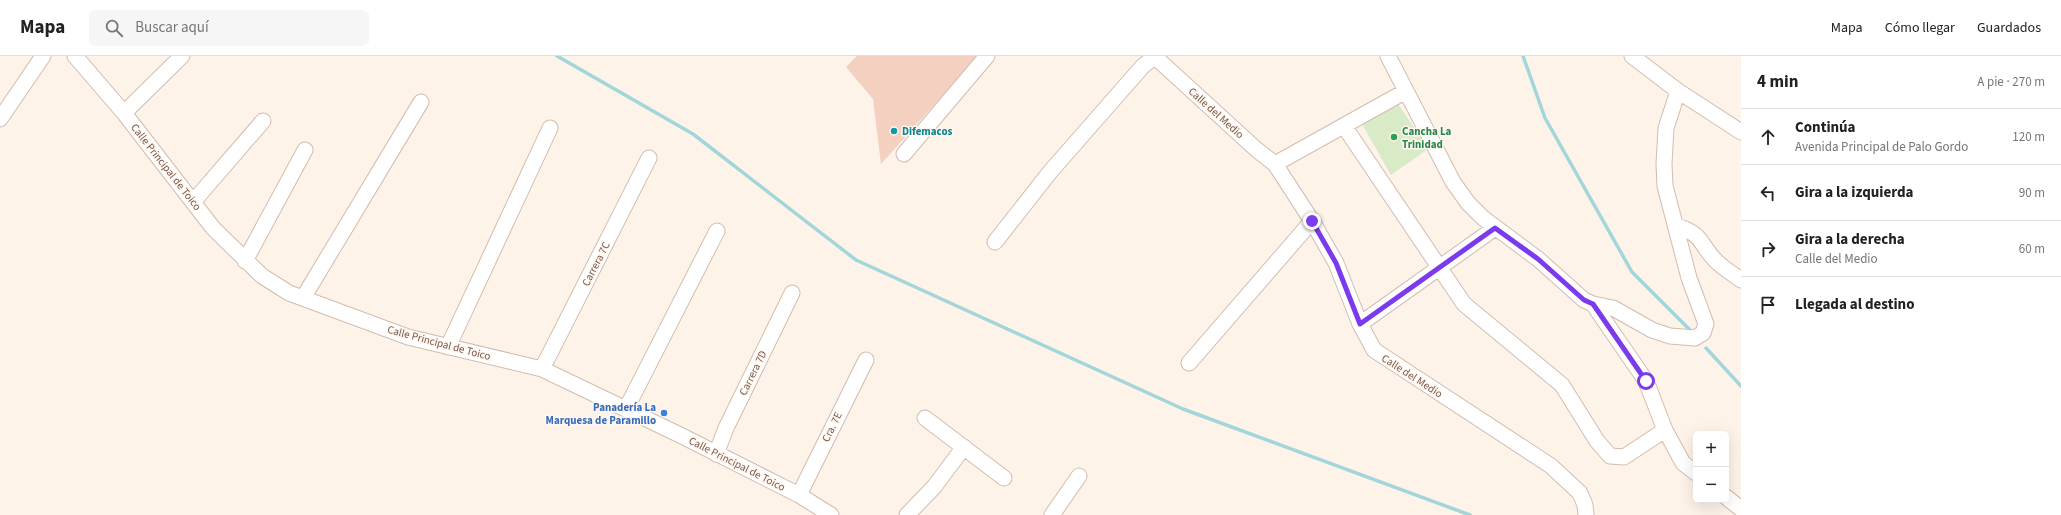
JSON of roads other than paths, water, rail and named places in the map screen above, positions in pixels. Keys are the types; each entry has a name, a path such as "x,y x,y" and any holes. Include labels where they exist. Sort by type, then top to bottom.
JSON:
{"street":[{"path":"0,119 43,56"},
{"name":"Calle Principal de Toico","path":"75,56 124,113 213,228 262,276 303,298 408,337 542,369 799,495 831,515"},
{"path":"124,113 182,56"},
{"path":"904,154 987,56"},
{"path":"995,242 1050,172 1142,67 1154,56"},
{"name":"Calle del Medio","path":"1154,56 1257,150 1275,164 1312,221 1336,263 1360,324 1374,350 1551,466 1567,479 1580,493 1585,505 1586,515"},
{"path":"1632,56 1678,91 1741,132"},
{"path":"1393,58 1406,91 1453,182 1468,202 1495,228 1538,259 1584,300 1593,304 1613,308 1652,330 1670,336 1695,338 1703,332 1706,324 1689,278 1676,226 1669,209 1665,186 1664,164 1666,128 1678,91"},
{"path":"1275,164 1406,91"},
{"path":"303,298 421,102"},
{"path":"193,202 263,121"},
{"path":"1344,126 1438,269 1464,304 1562,385 1597,441 1610,456 1624,457 1665,430"},
{"path":"448,347 550,128"},
{"path":"246,261 305,150"},
{"name":"Carrera 7C","path":"542,369 649,158"},
{"path":"1189,362 1312,221"},
{"path":"1676,226 1688,229 1700,238 1715,260 1741,280"},
{"path":"1360,324 1495,228"},
{"path":"626,409 717,231"},
{"name":"Carrera 7D","path":"716,454 726,428 792,293"},
{"path":"1593,304 1646,381 1665,430 1684,463 1693,470"},
{"name":"Cra. 7E","path":"799,495 866,360"},
{"path":"925,418 1004,478"},
{"path":"907,515 934,487 964,447"},
{"path":"1052,515 1078,476"},
{"path":"1729,499 1741,509"}],"waterway":[{"path":"557,56 693,134 856,260 1183,409 1470,515"},
{"path":"1523,56 1545,118 1632,272 1692,332"},
{"path":"1706,348 1741,386"}],"place":[{"name":"Difemacos","path":"894,131"},
{"name":"Cancha La Trinidad","path":"1394,137"},
{"name":"Panadería La Marquesa de Paramillo","path":"664,413"}]}
